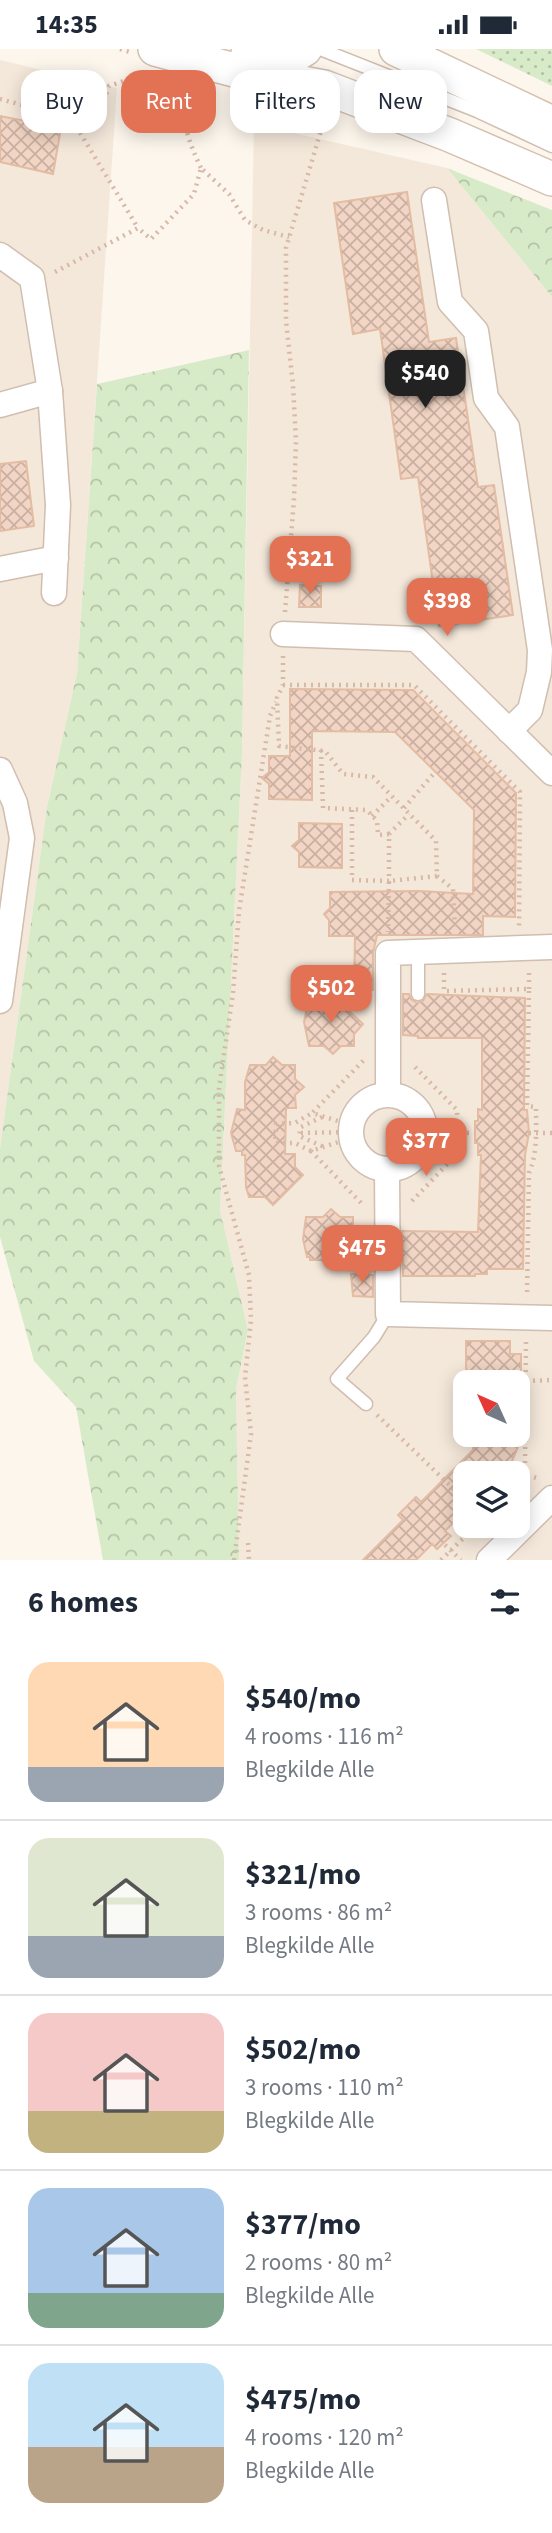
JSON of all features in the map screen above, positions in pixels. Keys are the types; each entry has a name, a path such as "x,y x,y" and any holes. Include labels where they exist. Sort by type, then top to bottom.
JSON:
{"street":[{"path":"155,49 233,70"},
{"path":"236,49 281,60 303,51 307,70"},
{"path":"396,49 552,123"},
{"path":"340,104 450,135 552,179"},
{"path":"434,200 450,302 476,331 486,398 507,428 540,650 539,672 530,710 509,731"},
{"path":"0,255 32,278 50,391 58,505 54,593"},
{"path":"0,405 50,391"},
{"path":"0,569 56,558"},
{"path":"283,635 416,639 552,773"},
{"path":"0,770 15,803 22,838 0,1000"},
{"path":"388,1094 388,953 552,947"},
{"path":"388,1094 410,1101 424,1120 425,1132 418,1154 410,1162 399,1168 387,1169 374,1167 363,1160 355,1150 351,1132 355,1113 363,1103 375,1096 388,1094"},
{"path":"387,1169 388,1314 552,1318"},
{"path":"489,1560 548,1498"}],"lane":[{"path":"303,51 477,111 552,146"},
{"path":"418,952 418,994"},
{"path":"366,1404 337,1379 374,1337 388,1314"}],"path":[{"path":"107,92 109,86 121,82"},
{"path":"0,99 21,105"},
{"path":"80,133 138,227 151,239 194,194 201,167"},
{"path":"189,133 192,149 201,167 229,194 244,220 263,230 289,237"},
{"path":"234,1560 251,1434 244,1377 251,1320 249,1275 219,1166 219,1088 233,993 239,911 248,846 270,716 283,685 283,635 296,441 286,321 286,248 317,133"},
{"path":"32,278 52,273 138,227"},
{"path":"283,685 414,685 520,792 519,935"},
{"path":"277,698 279,746 321,750 343,774 373,777 436,841 437,876"},
{"path":"321,750 323,808 367,810 377,821 378,835 389,834 409,814"},
{"path":"404,808 435,772"},
{"path":"372,816 392,796"},
{"path":"352,810 352,880 389,881 437,876 453,889 455,943"},
{"path":"388,953 389,834"},
{"path":"444,963 443,991 529,989 527,1106 536,1107 536,1133 535,1159 529,1173 526,1370"},
{"path":"404,1055 457,1110 459,1152 405,1207 365,1207 311,1151 295,1143 275,1143 276,1124 295,1123 312,1113 368,1056 387,1056 404,1055"},
{"path":"312,1113 351,1132"},
{"path":"322,1116 301,1127 299,1136 324,1147"},
{"path":"311,1151 351,1132"},
{"path":"301,1133 351,1132"},
{"path":"425,1132 475,1133"},
{"path":"529,1133 552,1133"},
{"path":"530,1381 552,1380"},
{"path":"366,1404 453,1488"},
{"path":"530,1479 548,1498"},
{"path":"441,1560 464,1538"},
{"path":"248,1543 248,1560"},
{"path":"446,1545 461,1560"}],"shaded area":[{"path":"0,60 42,70 21,70 21,133 107,133 107,86 117,88 77,673 47,807 0,1148"},
{"path":"254,133 293,133 447,168 552,297 552,1560 239,1560 236,1389 248,1330 220,1210 242,754"}],"green space":[{"path":"476,49 552,49 552,86"},
{"path":"447,168 552,210 552,297"},
{"path":"249,350 242,754 220,1210 248,1330 236,1389 239,1560 103,1560 76,1407 34,1361 0,1237 0,1148 47,807 77,673 97,384"}],"building":[{"path":"0,116 21,120 21,133 60,133 53,174 0,162"},
{"path":"407,192 429,342 456,338 478,487 494,485 513,615 439,626 418,477 401,479 380,329 353,334 334,203"},
{"path":"26,461 34,526 0,531 0,464"},
{"path":"300,585 321,586 321,607 299,607"},
{"path":"290,689 413,690 516,793 515,917 483,916 483,935 377,935 373,953 373,990 354,989 355,936 329,936 329,920 324,914 330,908 330,892 419,891 473,894 474,810 395,732 312,731 312,800 269,799 269,784 262,778 269,772 269,756 290,756"},
{"path":"299,823 342,824 342,868 299,867 299,852 292,846 299,840"},
{"path":"403,994 409,994 417,1003 423,1001 427,994 525,998 524,1110 527,1110 529,1133 525,1155 523,1269 487,1269 487,1274 475,1276 403,1276 402,1231 478,1232 481,1155 478,1155 478,1143 475,1143 475,1121 478,1121 478,1109 482,1110 482,1038 418,1038 403,1035"},
{"path":"332,995 363,1024 354,1034 354,1046 341,1046 333,1054 324,1046 309,1046 304,1022 308,1003 324,1003"},
{"path":"273,1057 282,1065 295,1065 295,1079 304,1087 295,1095 296,1108 286,1108 285,1154 295,1154 295,1167 303,1175 273,1205 265,1197 249,1197 245,1155 242,1155 242,1151 236,1151 231,1133 237,1109 245,1110 245,1082 250,1065 266,1065"},
{"path":"331,1209 340,1217 353,1217 353,1229 362,1238 331,1268 322,1260 310,1260 310,1257 307,1257 303,1239 306,1217 323,1217"},
{"path":"351,1274 373,1275 373,1297 353,1296"},
{"path":"466,1341 510,1341 510,1354 521,1354 521,1370 466,1370"},
{"path":"473,1447 518,1447 512,1461 462,1461"},
{"path":"453,1470 453,1523 445,1531 451,1536 437,1549 432,1544 416,1560 363,1560 403,1520 398,1515 416,1497 421,1502"}]}
